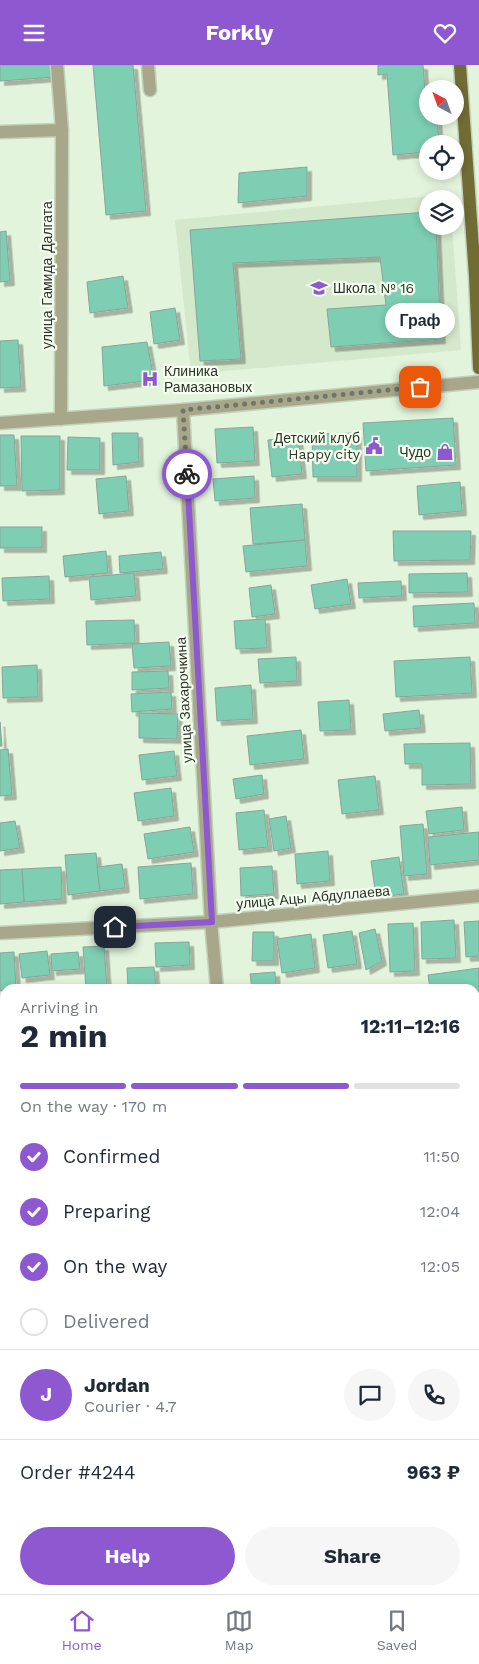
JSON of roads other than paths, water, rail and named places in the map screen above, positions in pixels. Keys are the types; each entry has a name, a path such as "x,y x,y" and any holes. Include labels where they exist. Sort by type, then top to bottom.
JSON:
{"main road":[{"path":"460,65 477,275 479,368"}],"street":[{"name":"улица Гамида Далгата","path":"57,65 62,131 61,419"},
{"path":"148,65 150,90"},
{"path":"0,132 62,131"},
{"path":"0,423 183,410 479,382"},
{"name":"улица Захарочкина","path":"183,410 217,984"},
{"name":"улица Ацы Абдуллаева","path":"0,933 212,922 479,896"}],"place":[{"name":"Школа № 16","path":"319,288"},
{"name":"Клиника Рамазановых","path":"150,379"},
{"name":"Граф","path":"420,387"},
{"name":"Детский клуб Happy city","path":"374,446"},
{"name":"Чудо","path":"445,452"}]}
